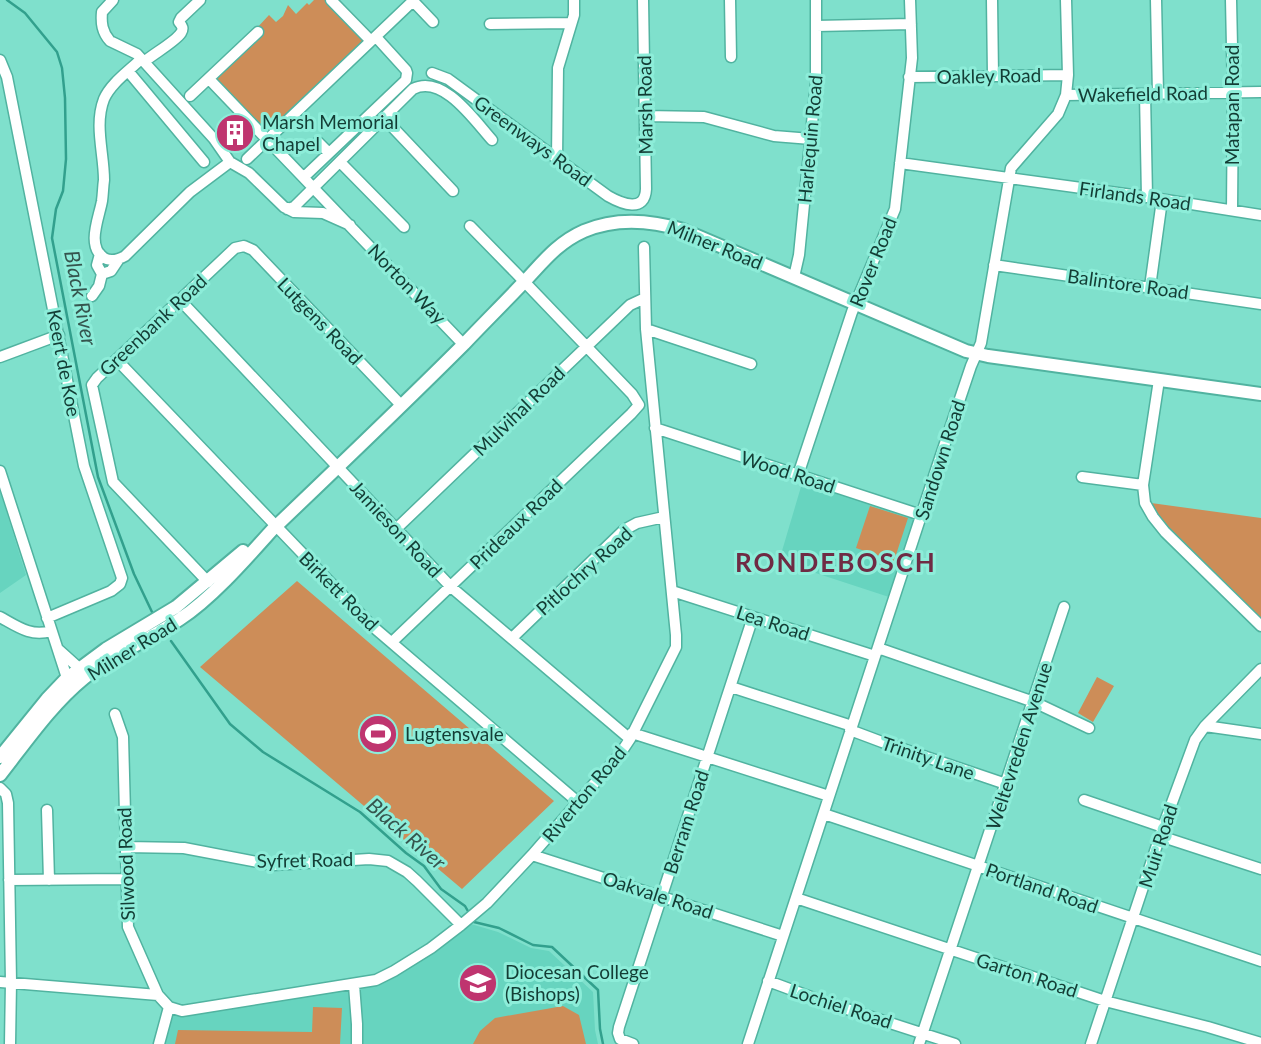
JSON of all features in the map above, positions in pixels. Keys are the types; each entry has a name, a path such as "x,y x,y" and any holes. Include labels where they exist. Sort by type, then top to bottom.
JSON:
{"main road":[{"name":"Milner Road","path":"0,775 73,687 103,664 183,617 232,573 553,251 575,236 607,224 636,221 663,224 683,230 976,354 1261,394"},
{"name":"Milner Road","path":"0,757 67,678 106,649 176,607 274,528"}],"street":[{"path":"200,0 179,22 181,33 128,72 107,94 101,112 103,190 95,237 100,254 107,259 125,256 190,192 230,162"},
{"path":"304,177 407,76 406,70 331,0"},
{"path":"557,159 558,68 574,15 574,0"},
{"name":"Marsh Road","path":"635,204 643,201 646,196 643,0"},
{"path":"730,0 731,57"},
{"name":"Harlequin Road","path":"794,277 799,255 816,83 816,0"},
{"name":"Rover Road","path":"798,475 856,304 895,209 912,58 910,0"},
{"path":"992,0 993,75"},
{"name":"Sandown Road","path":"748,1044 921,515 983,338 1013,164 1053,120 1066,95 1066,0"},
{"path":"1156,0 1158,94"},
{"name":"Matapan Road","path":"1231,0 1232,210"},
{"path":"247,159 412,1 433,22"},
{"path":"106,2 102,16 106,37 132,51 142,61 214,139 230,162 249,173 287,209 294,207 323,213 350,225"},
{"path":"490,24 571,23"},
{"path":"816,26 911,24"},
{"path":"190,96 258,32"},
{"name":"Keert de Koe","path":"0,60 7,77 84,466 121,578 120,584 111,591 47,618"},
{"path":"128,72 204,162"},
{"name":"Greenways Road","path":"432,72 448,79 615,201 635,204"},
{"name":"Oakley Road","path":"909,77 1068,75"},
{"name":"Norton Way","path":"209,79 463,344"},
{"path":"299,208 314,187 413,89 434,86 445,92 492,140"},
{"name":"Wakefield Road","path":"1066,95 1261,92"},
{"path":"1145,94 1147,197"},
{"path":"645,116 704,117 775,136 811,139"},
{"path":"384,118 453,191"},
{"path":"318,142 329,153"},
{"path":"340,162 404,227"},
{"name":"Firlands Road","path":"900,163 1261,215"},
{"path":"1150,287 1162,200"},
{"path":"470,226 632,394 639,405 652,404"},
{"name":"Lutgens Road","path":"235,248 244,246 253,250 401,405"},
{"name":"Riverton Road","path":"169,1007 182,1011 354,985 386,976 431,948 481,908 608,771 631,736 676,647 646,329 645,247"},
{"name":"Greenbank Road","path":"208,582 113,482 93,385 97,378 235,248"},
{"path":"92,296 99,286 102,274 97,265 100,254"},
{"path":"102,274 111,271 119,259"},
{"name":"Balintore Road","path":"994,265 1261,304"},
{"name":"Mulvihal Road","path":"396,529 630,305 645,298"},
{"name":"Jamieson Road","path":"180,300 451,587 631,736 708,756 829,796"},
{"path":"646,329 751,364"},
{"path":"0,357 59,335"},
{"name":"Birkett Road","path":"117,360 274,528 371,625 579,803"},
{"path":"1159,380 1143,485 1145,503 1158,525 1261,626"},
{"name":"Prideaux Road","path":"392,642 639,405"},
{"name":"Wood Road","path":"655,428 921,515"},
{"path":"0,471 67,678"},
{"path":"1082,477 1143,485"},
{"name":"Pitlochry Road","path":"512,638 624,530 637,523 664,517"},
{"name":"Lea Road","path":"672,591 1034,702 1089,728"},
{"name":"Weltevreden Avenue","path":"919,1044 1064,607"},
{"name":"Berram Road","path":"634,1044 620,1039 619,1027 753,617"},
{"path":"0,619 32,633 51,631"},
{"path":"58,650 79,668"},
{"name":"Muir Road","path":"1091,1044 1193,744 1205,726 1261,669"},
{"name":"Trinity Lane","path":"731,687 1006,784"},
{"name":"Silwood Road","path":"115,714 123,737 129,932 158,995 169,1007"},
{"path":"1205,726 1261,734"},
{"path":"0,788 6,794 8,803 6,982 10,1044"},
{"path":"1084,800 1261,869"},
{"path":"47,810 48,880"},
{"name":"Portland Road","path":"824,814 1261,961"},
{"name":"Syfret Road","path":"126,847 184,848 273,865 369,859 388,861 424,886 463,924"},
{"name":"Oakvale Road","path":"532,855 783,936"},
{"path":"9,880 126,879"},
{"name":"Garton Road","path":"796,898 1105,1001 1261,1043"},
{"name":"Lochiel Road","path":"768,981 955,1044"},
{"path":"6,982 158,995"},
{"path":"354,985 358,1024 356,1044"},
{"path":"159,1044 169,1007"}],"shaded area":[{"path":"314,0 326,0 364,41 266,133 216,77 269,15 276,22 283,16 288,5 296,14"},
{"path":"803,480 913,516 915,520 889,597 779,561"},
{"path":"0,491 26,575 0,593"},
{"path":"1151,503 1261,518 1261,620 1165,527"},
{"path":"870,506 908,518 894,561 856,548"},
{"name":"Lugtensvale","path":"297,581 554,801 462,889 200,667"},
{"path":"1097,677 1114,686 1093,722 1078,713"},
{"name":"Diocesan College (Bishops)","path":"471,924 498,932 531,948 549,951 593,992 598,1044 163,1044 174,1014 359,989 386,977"},
{"path":"563,1006 579,1015 586,1044 473,1044 480,1031 495,1018"},
{"path":"313,1007 342,1008 340,1044 175,1044 178,1030 312,1032"}],"waterway":[{"name":"Black River","path":"7,0 25,13 57,52 62,68 66,159 63,191 56,209 52,238 98,477 134,574 152,612"},
{"name":"Black River","path":"171,641 230,724 263,752 360,812 424,866 441,889 465,906 469,913"},
{"name":"Black River","path":"473,919 474,922 499,928 533,945 552,947 598,990 603,1044"}],"place":[{"name":"Marsh Memorial Chapel","path":"235,133"},
{"name":"Lugtensvale","path":"378,734"},
{"name":"Diocesan College (Bishops)","path":"478,983"}],"district":[{"name":"RONDEBOSCH","path":"836,563"}]}
